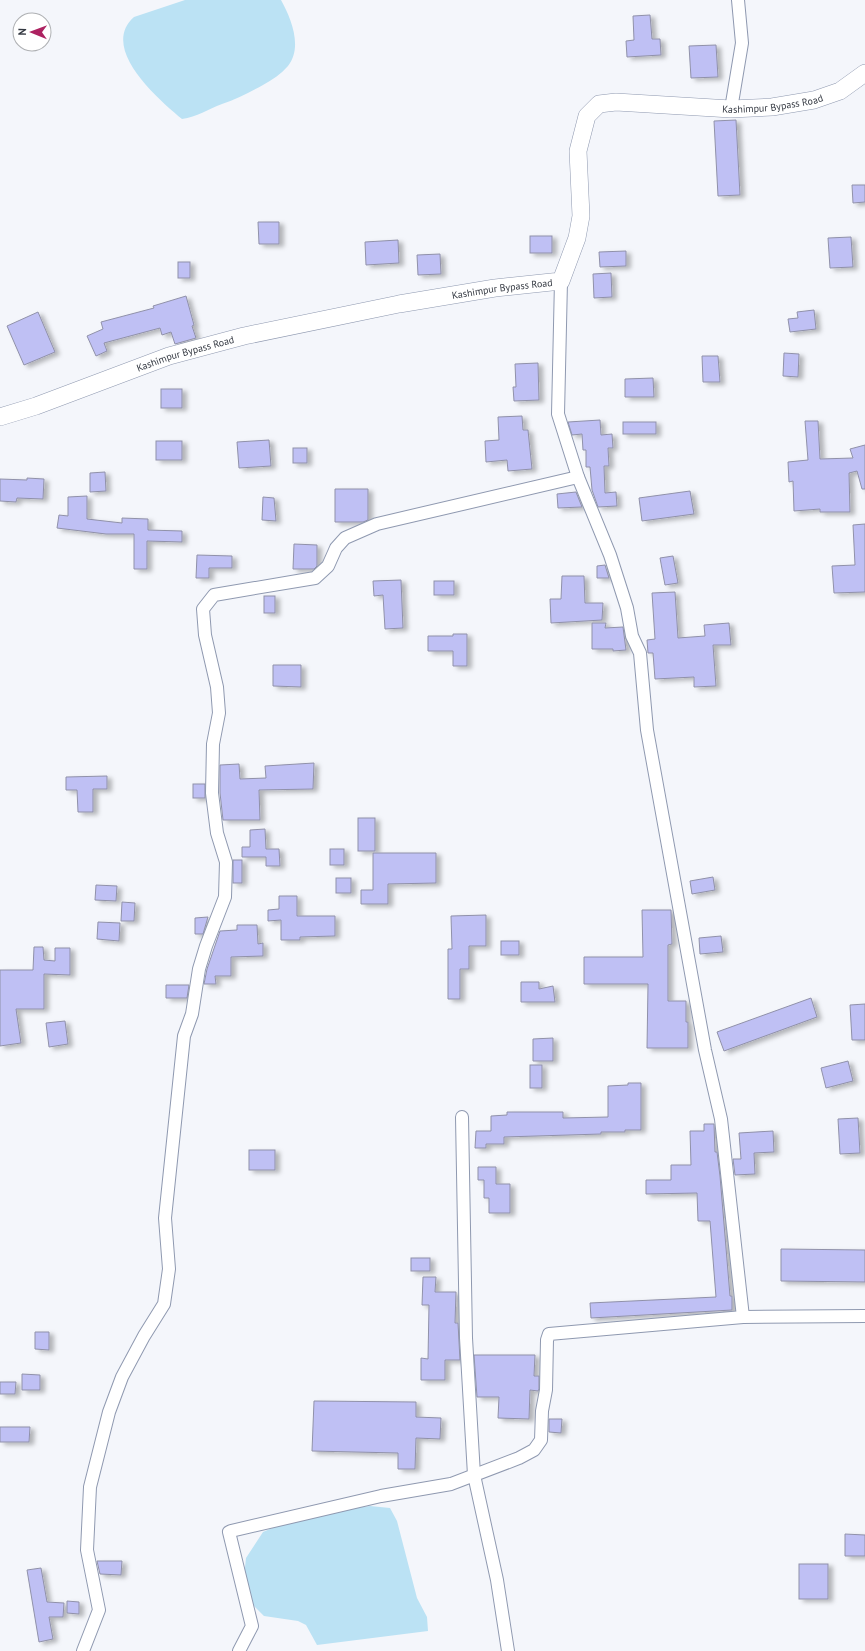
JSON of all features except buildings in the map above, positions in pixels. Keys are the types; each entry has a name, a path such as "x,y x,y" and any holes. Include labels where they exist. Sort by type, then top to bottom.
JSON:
{"main road":[{"name":"Kashimpur Bypass Road","path":"0,417 36,406 169,356 244,336 406,302 495,288 561,281 577,238 581,216 578,151 587,116 599,104 616,102 731,110 772,107 814,100 840,91 865,73"}],"street":[{"path":"731,110 742,43 738,0"},
{"path":"561,281 558,414 578,477 610,555 627,608 632,636 640,653 647,730 705,1050 721,1119 743,1318"},
{"path":"83,1651 99,1610 87,1550 90,1487 109,1412 117,1391 144,1336 164,1304 169,1269 165,1218 184,1036 192,1014 199,969 206,946 225,897 226,862 217,833 212,793 213,744 219,713 217,686 205,635 203,609 214,595 315,578 328,566 336,548 345,538 377,524 578,477"},
{"path":"462,1117 466,1338 474,1475 497,1580 508,1651"},
{"path":"239,1651 252,1626 230,1532 381,1496 451,1484 519,1458 534,1450 541,1440 542,1411 546,1390 547,1340 549,1334 743,1318 865,1316"}],"water":[{"path":"185,0 281,0 292,24 295,42 295,50 288,66 273,79 248,93 198,115 182,119 159,99 136,72 127,58 123,43 125,29 134,17"},
{"path":"370,1506 390,1508 397,1521 417,1598 427,1617 428,1631 317,1645 306,1625 298,1621 264,1616 253,1605 244,1577 246,1558 263,1532 286,1522 338,1510"}]}
